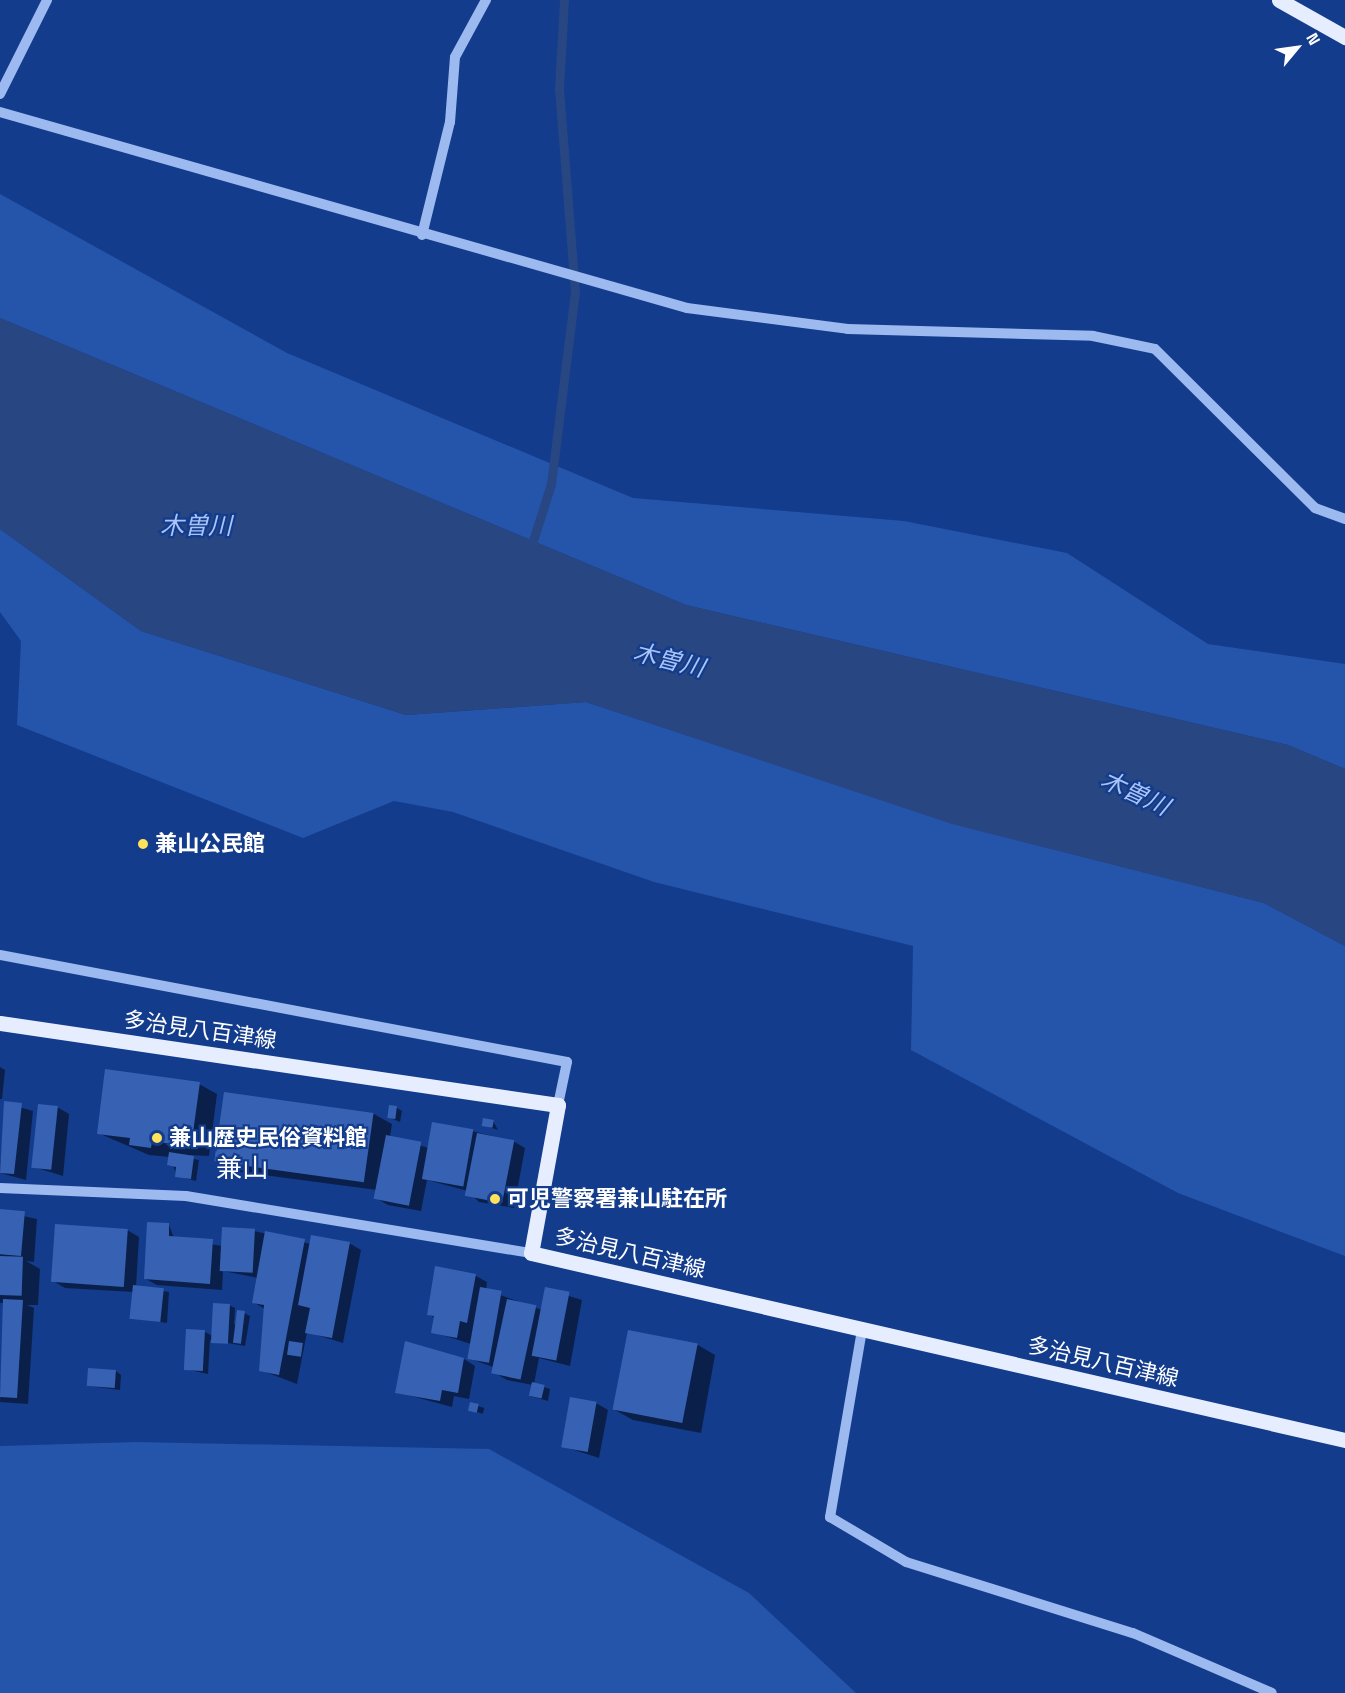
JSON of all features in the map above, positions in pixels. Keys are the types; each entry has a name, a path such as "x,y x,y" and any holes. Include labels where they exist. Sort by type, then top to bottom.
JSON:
{"main road":[{"path":"1279,0 1345,37"},
{"name":"多治見八百津線","path":"0,1023 558,1105 531,1253 1345,1440"}],"street":[{"path":"0,94 47,0"},
{"path":"422,235 450,122 455,57 486,0"},
{"path":"0,112 422,235 687,308 848,329 1093,336 1155,349 1315,508 1345,519"},
{"path":"0,955 567,1062 558,1105"},
{"path":"0,1188 186,1196 531,1253"},
{"path":"862,1330 830,1517 906,1562 1133,1633 1272,1693"}],"shaded area":[{"path":"0,194 287,353 633,498 904,521 1067,553 1208,644 1345,664 1345,769 1288,745 686,605 0,318"},
{"path":"0,529 141,631 406,715 586,702 952,823 1264,903 1345,946 1345,1256 1178,1193 911,1050 913,946 654,882 453,812 394,801 303,838 17,725 21,641 0,612"},
{"path":"136,1442 489,1449 749,1593 856,1693 0,1693 0,1446"}],"water":[{"name":"木曽川","path":"0,318 686,605 1288,745 1345,769 1345,946 1264,903 952,824 586,702 406,715 141,631 0,529"}],"building":[{"path":"105,1069 200,1082 191,1147 152,1141 151,1148 129,1145 130,1138 97,1134"},
{"path":"224,1092 374,1113 364,1182 214,1161"},
{"path":"4,1101 22,1103 14,1174 0,1173"},
{"path":"38,1104 58,1106 51,1170 31,1168"},
{"path":"389,1105 397,1106 395,1119 387,1118"},
{"path":"483,1118 494,1120 492,1128 482,1126"},
{"path":"432,1122 473,1129 463,1186 422,1179"},
{"path":"477,1133 514,1140 502,1203 465,1196"},
{"path":"386,1135 421,1142 409,1206 374,1199"},
{"path":"169,1152 194,1156 191,1179 175,1177 176,1167 167,1165"},
{"path":"0,1209 25,1211 21,1256 0,1254"},
{"path":"147,1222 169,1223 169,1236 213,1239 210,1284 144,1279"},
{"path":"55,1224 128,1229 124,1287 51,1282"},
{"path":"222,1227 255,1229 253,1273 220,1271"},
{"path":"265,1231 305,1239 279,1375 259,1371 264,1305 252,1303"},
{"path":"311,1235 350,1242 332,1338 305,1333 310,1308 298,1305"},
{"path":"0,1256 23,1257 22,1296 0,1295"},
{"path":"435,1266 476,1274 467,1323 460,1321 457,1338 431,1333 434,1316 427,1315"},
{"path":"133,1285 164,1288 160,1322 129,1319"},
{"path":"480,1287 502,1291 489,1363 467,1359"},
{"path":"545,1287 570,1292 556,1360 532,1356"},
{"path":"3,1299 23,1300 17,1398 0,1397"},
{"path":"507,1299 536,1305 521,1380 491,1373"},
{"path":"213,1303 230,1304 228,1344 211,1343"},
{"path":"237,1310 245,1311 241,1344 233,1343"},
{"path":"186,1329 205,1330 203,1371 184,1370"},
{"path":"628,1330 698,1344 682,1423 613,1410"},
{"path":"289,1341 303,1343 301,1357 287,1355"},
{"path":"405,1341 464,1358 458,1393 442,1390 440,1401 395,1393"},
{"path":"88,1368 116,1370 115,1388 87,1386"},
{"path":"532,1382 545,1385 542,1399 529,1396"},
{"path":"570,1397 597,1402 588,1452 561,1447"},
{"path":"470,1402 479,1404 477,1413 468,1411"}],"waterway":[{"path":"529,553 551,484 575,292 559,89 564,0"}],"place":[{"name":"兼山公民館","path":"143,844"},
{"name":"兼山歴史民俗資料館","path":"157,1138"},
{"name":"可児警察署兼山駐在所","path":"495,1199"}],"district":[{"name":"兼山","path":"242,1169"}]}
